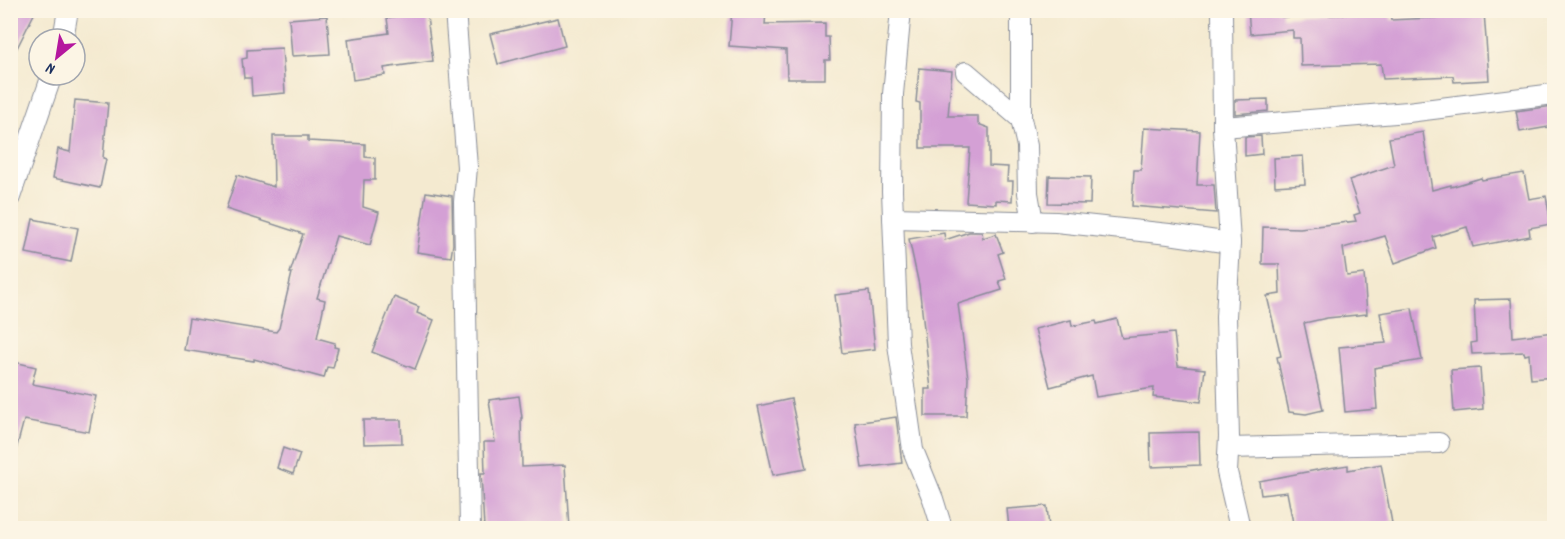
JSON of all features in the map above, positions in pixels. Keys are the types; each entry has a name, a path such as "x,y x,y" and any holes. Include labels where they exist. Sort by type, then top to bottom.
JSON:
{"street":[{"path":"65,27 68,10"},
{"path":"455,10 467,167 464,202 470,528"},
{"path":"901,10 893,94 892,191 898,344 913,450 942,528"},
{"path":"1021,10 1021,119 1027,146 1028,193 1033,222"},
{"path":"1222,10 1223,127 1230,243 1226,317 1229,448 1227,472 1240,528"},
{"path":"966,72 1021,119"},
{"path":"10,197 48,87"},
{"path":"1223,127 1407,112 1554,94"},
{"path":"893,218 1033,222 1169,234 1230,243"},
{"path":"1229,448 1439,443"}],"building":[{"path":"10,10 36,10 27,27 10,62"},
{"path":"397,10 426,10 433,61 384,68 385,75 353,80 348,39 389,33 387,18 398,16"},
{"path":"732,10 766,12 765,24 825,23 825,37 829,37 830,60 825,60 825,79 787,79 786,50 729,46"},
{"path":"1248,10 1282,10 1282,17 1354,14 1354,10 1390,10 1391,20 1450,17 1450,14 1484,12 1489,80 1454,82 1453,76 1383,79 1381,64 1301,66 1300,38 1293,38 1293,30 1250,34"},
{"path":"327,16 330,54 292,56 289,19"},
{"path":"558,18 565,46 498,64 490,34"},
{"path":"282,48 285,93 252,96 251,78 244,78 242,59 247,58 247,50"},
{"path":"919,68 952,71 948,116 978,116 978,124 989,128 989,166 1008,167 1007,181 1013,181 1012,201 996,200 996,204 966,202 970,148 920,148 920,103 916,102"},
{"path":"1268,99 1268,111 1235,114 1235,100"},
{"path":"75,100 108,103 103,158 106,159 100,188 53,178 58,149 70,152"},
{"path":"1554,106 1554,126 1520,132 1516,111"},
{"path":"1144,128 1200,131 1197,185 1214,185 1216,213 1132,206 1134,170 1141,170"},
{"path":"1423,132 1432,190 1481,178 1482,180 1524,173 1529,199 1546,196 1551,224 1529,228 1530,236 1473,247 1467,227 1433,237 1436,248 1395,263 1385,236 1343,248 1347,276 1364,274 1367,314 1304,323 1323,410 1306,414 1289,412 1277,357 1281,356 1267,296 1280,294 1279,264 1262,264 1263,227 1300,228 1356,221 1354,215 1360,213 1349,180 1394,165 1389,138"},
{"path":"273,136 308,136 308,141 365,144 365,157 375,158 375,180 364,180 363,207 379,212 370,245 336,236 317,298 325,300 317,338 335,343 334,347 338,348 333,368 327,367 324,378 254,359 254,361 184,350 189,318 276,332 279,328 292,273 290,273 303,234 226,209 237,175 274,187"},
{"path":"1261,136 1262,154 1245,156 1245,137"},
{"path":"1303,156 1305,184 1275,186 1274,158"},
{"path":"1049,176 1091,177 1090,204 1048,203"},
{"path":"426,192 452,196 451,257 417,252"},
{"path":"33,219 78,228 71,262 26,253"},
{"path":"969,232 982,232 983,238 996,234 1003,252 998,254 1006,279 999,281 1002,290 958,304 968,378 966,416 925,416 925,389 931,389 919,285 909,239 944,233 945,240"},
{"path":"869,291 875,349 842,353 835,295"},
{"path":"394,297 419,307 417,313 434,320 415,369 372,352"},
{"path":"1511,299 1513,337 1554,332 1554,377 1531,379 1529,354 1525,355 1524,352 1472,354 1471,343 1476,342 1474,300"},
{"path":"1412,308 1422,360 1374,368 1377,409 1345,412 1339,347 1386,343 1380,313"},
{"path":"1117,319 1122,338 1174,333 1178,366 1205,369 1201,402 1153,397 1154,388 1096,397 1092,376 1050,387 1035,329 1071,320 1072,326 1096,321 1097,324"},
{"path":"10,361 36,367 32,384 96,396 89,432 24,420 16,450 10,449"},
{"path":"1480,368 1483,409 1454,412 1451,370"},
{"path":"519,396 522,418 522,467 565,465 569,528 484,528 481,473 485,473 484,442 495,442 489,400"},
{"path":"791,399 806,469 773,475 758,406"},
{"path":"896,417 902,463 862,468 855,423"},
{"path":"363,420 401,420 402,443 364,444"},
{"path":"1199,432 1200,465 1151,467 1150,433"},
{"path":"283,448 300,454 293,474 277,468"},
{"path":"1381,464 1392,523 1354,528 1294,528 1287,492 1261,495 1259,481 1348,465 1348,470"},
{"path":"1047,506 1049,528 1009,528 1007,509"}]}
